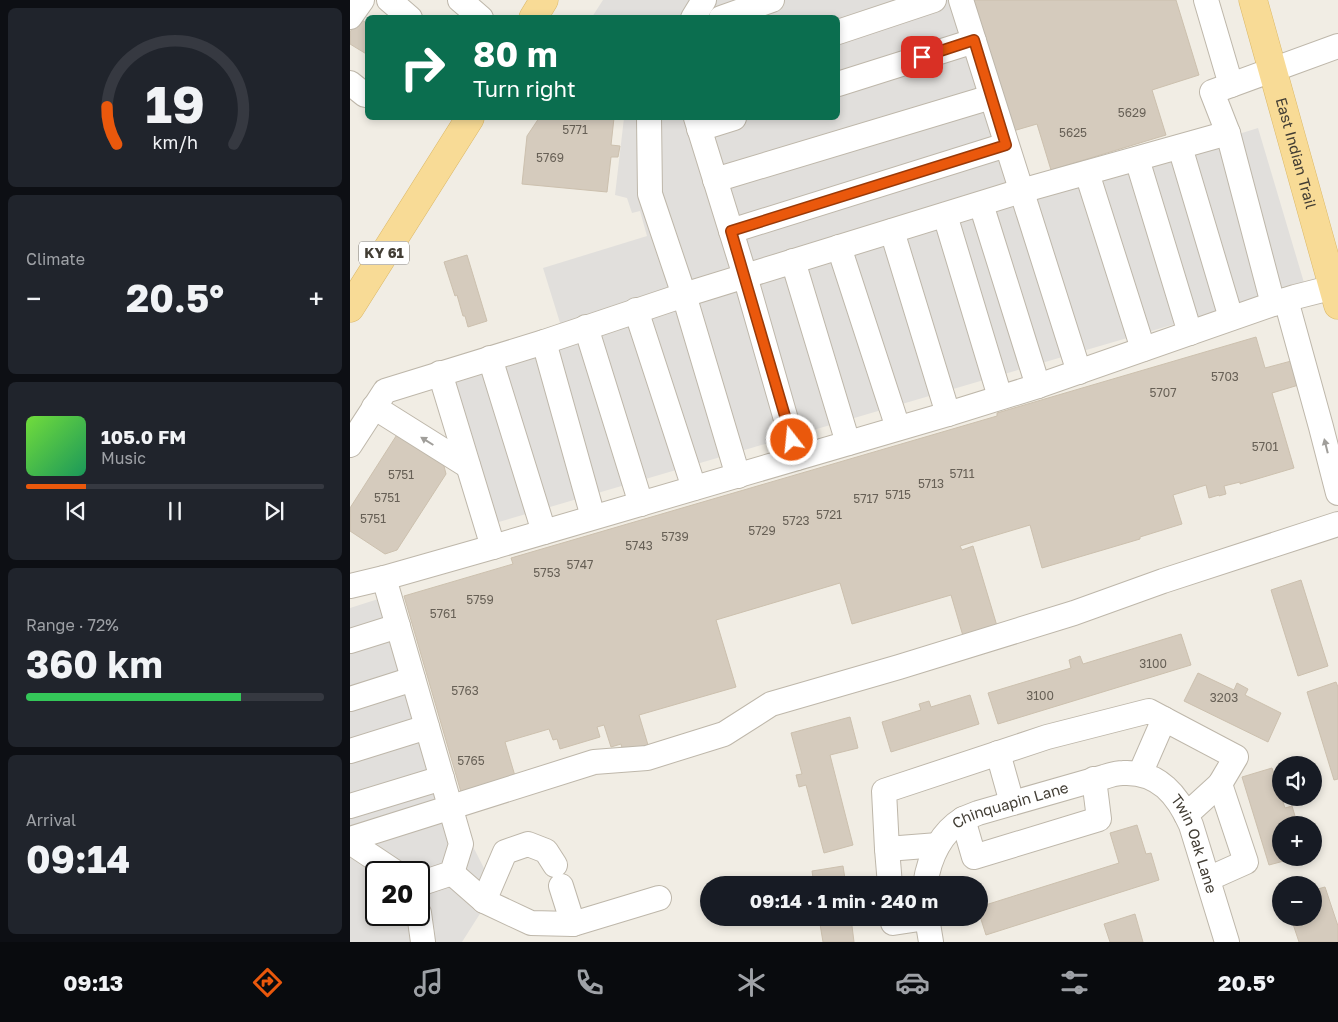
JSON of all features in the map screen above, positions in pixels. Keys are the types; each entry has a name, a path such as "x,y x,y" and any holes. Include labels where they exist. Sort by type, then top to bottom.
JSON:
{"main road":[{"path":"535,15 544,0"},
{"name":"East Indian Trail","path":"1253,0 1336,293"},
{"name":"KY 61","path":"354,293 469,120"}],"street":[{"path":"350,17 362,0"},
{"path":"389,0 406,15"},
{"path":"460,0 478,15"},
{"path":"695,15 704,0"},
{"path":"730,15 772,0"},
{"path":"840,31 934,0"},
{"path":"961,0 1079,372"},
{"path":"1206,0 1231,85"},
{"path":"840,83 974,40"},
{"path":"1338,46 1212,92 1228,133 1280,302 1322,427 1338,493"},
{"path":"350,83 365,95"},
{"path":"715,180 991,97"},
{"path":"650,120 650,194 684,295 738,476"},
{"path":"720,120 698,123 745,276 797,458"},
{"path":"350,446 385,391 544,342 636,310 1021,191 1228,133"},
{"path":"731,231 1006,145"},
{"path":"1180,147 1231,318"},
{"path":"1137,159 1190,333"},
{"path":"1087,173 1143,349"},
{"path":"981,204 1038,386"},
{"path":"945,215 1000,397"},
{"path":"892,231 948,414"},
{"path":"839,247 898,428"},
{"path":"793,261 848,443"},
{"path":"350,586 492,547 948,414 1038,386 1280,302 1336,293"},
{"path":"636,310 694,488"},
{"path":"586,327 641,504"},
{"path":"544,342 593,517"},
{"path":"490,358 544,532"},
{"path":"440,373 492,547"},
{"path":"374,407 468,466"},
{"path":"350,841 594,762 647,758 724,734 771,704 1074,613 1163,581 1338,524"},
{"path":"384,578 461,844 452,873"},
{"path":"350,641 398,626"},
{"path":"350,699 413,679"},
{"path":"889,876 884,791 1047,737 1149,711 1236,757 1220,784 1186,815"},
{"path":"1136,773 1164,719"},
{"path":"350,751 427,726"},
{"path":"998,753 1012,803"},
{"name":"Chinquapin Lane","path":"927,876 930,862 941,840 963,819 1094,779 1121,773 1136,773"},
{"name":"Twin Oak Lane","path":"1136,773 1158,781 1178,800 1191,826 1228,942"},
{"path":"350,806 442,778"},
{"path":"963,819 974,857 1099,819 1094,779"},
{"path":"1208,879 1246,862 1220,784"},
{"path":"350,841 379,861"},
{"path":"484,901 506,852 528,844 546,851 558,876 572,924"},
{"path":"887,849 938,845"},
{"path":"430,880 452,873"},
{"path":"452,873 484,901 530,924 572,924 659,898"},
{"path":"421,926 423,942"},
{"path":"928,926 931,942"}],"shaded area":[{"path":"603,0 963,0 1025,201 1258,128 1305,286 485,526 435,368 561,326 543,268 647,236 640,211 632,213 627,198 615,195 624,120 840,120 840,15 593,15"},
{"path":"394,594 457,815 495,890 462,942 350,942 350,608"}],"building":[{"path":"972,0 1176,0 1199,75 1152,90 1166,135 1051,170 1037,124 1013,131"},
{"path":"359,18 365,22 365,53 350,44 350,32"},
{"path":"538,120 614,120 611,145 620,146 618,157 611,157 607,192 522,184 527,136"},
{"path":"467,255 487,321 468,327 444,262"},
{"path":"1256,337 1265,368 1295,360 1302,384 1272,393 1294,468 1240,484 1240,482 1224,486 1226,494 1219,496 1209,498 1206,485 1173,495 1182,524 1140,537 1140,539 1042,568 1030,525 960,546 962,550 973,546 997,626 963,636 951,595 852,624 840,583 716,620 736,687 639,715 648,745 623,752 621,744 611,747 604,725 597,727 600,737 560,749 557,739 553,740 549,729 505,742 515,776 461,792 404,596 513,564 511,558 997,416 997,413"},
{"path":"398,433 443,462 446,474 397,550 385,554 350,531 350,508"},
{"path":"1301,580 1328,666 1298,676 1271,590"},
{"path":"1181,634 1191,665 998,724 988,693 1071,668 1069,660 1080,656 1083,664"},
{"path":"1198,673 1234,690 1237,683 1248,689 1245,695 1281,713 1268,742 1184,701"},
{"path":"1336,682 1338,687 1338,779 1334,780 1307,692"},
{"path":"970,695 979,724 891,752 882,722 921,710 919,704 929,701 931,707"},
{"path":"850,717 858,748 830,755 853,845 824,853 806,785 799,787 796,775 802,774 791,733"},
{"path":"1272,768 1272,806 1284,806 1285,808 1292,806 1295,816 1272,816 1272,864 1269,865 1242,777"},
{"path":"1137,825 1146,854 1151,853 1159,880 986,935 983,926 988,926 988,904 1119,863 1110,833"},
{"path":"843,866 845,876 813,876 812,871"},
{"path":"1325,887 1338,926 1338,942 1299,942 1294,926 1322,926 1322,888"},
{"path":"1135,914 1143,942 1110,942 1104,924"},
{"path":"820,926 852,926 854,942 823,942"}],"route":[{"path":"792,440 731,231 1006,145 974,40 922,57"}]}
